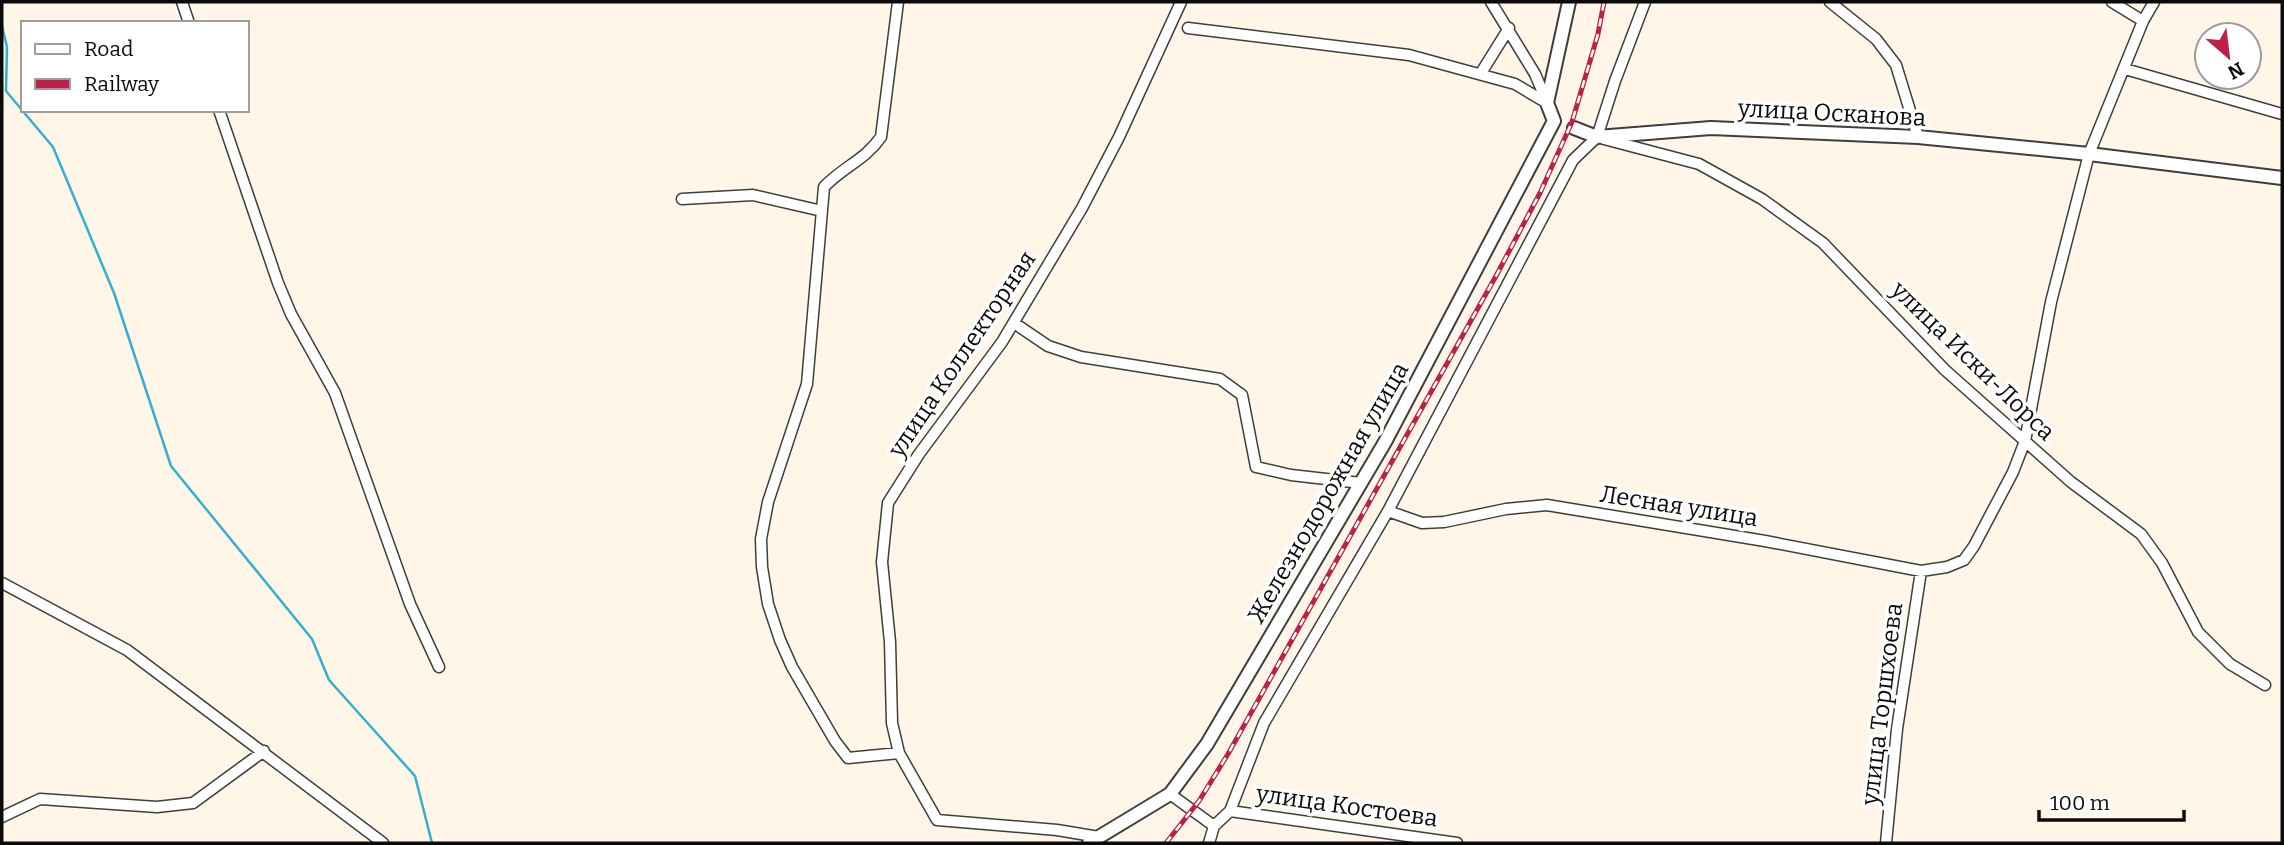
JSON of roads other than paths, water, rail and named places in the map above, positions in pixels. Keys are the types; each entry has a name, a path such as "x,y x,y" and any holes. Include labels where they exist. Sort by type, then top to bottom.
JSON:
{"street":[{"path":"182,2 188,21"},
{"path":"898,2 881,137 870,152 835,175 824,187 807,384 768,502 761,539 762,568 768,604 779,639 835,741 848,758 899,753"},
{"name":"улица Коллекторная","path":"1094,840 1057,830 937,820 899,753 892,723 890,642 883,562 888,503 919,454 1014,323 1082,208 1113,149 1181,2"},
{"path":"1491,2 1535,74 1554,121"},
{"path":"1547,103 1569,2"},
{"path":"1209,843 1214,826 1230,811 1264,723 1388,511 1573,160 1597,137 1615,80 1645,2"},
{"path":"1830,2 1876,39 1896,65 1919,137"},
{"path":"2112,2 2143,21"},
{"path":"2025,441 2051,302 2089,155 2143,21 2154,2"},
{"path":"1188,28 1409,55 1515,84 1547,103"},
{"path":"1481,73 1509,29"},
{"path":"2125,69 2282,114"},
{"path":"1535,74 1545,76 1555,71"},
{"path":"220,112 278,283 291,314 335,393 410,604 439,667"},
{"name":"улица Осканова","path":"1554,121 1597,137 1712,128 1919,137 2282,178"},
{"name":"Железнодорожная улица","path":"1094,840 1170,794 1207,744 1385,442 1554,121"},
{"name":"улица Иски-Лорса","path":"1597,137 1699,164 1762,199 1823,243 1945,370 2071,482 2141,534 2162,562 2198,632 2230,664 2265,685"},
{"path":"682,199 753,195 822,211"},
{"path":"1014,323 1048,346 1081,357 1220,379 1242,395 1256,467 1291,475 1361,483"},
{"name":"Лесная улица","path":"1388,511 1422,523 1444,522 1506,509 1547,505 1778,543 1922,571 1947,567 1964,560 2013,472 2025,441"},
{"name":"улица Торшхоева","path":"1886,843 1897,729 1922,571"},
{"path":"2,583 127,650 383,843"},
{"path":"2,817 40,799 157,807 193,803 264,751"},
{"path":"1170,794 1214,826"},
{"name":"улица Костоева","path":"1230,811 1457,843"}],"waterway":[{"path":"2,26 7,47 6,91 21,109"},
{"path":"24,112 53,147 114,293 171,466 312,639 329,680 415,776 432,843"}],"railway":[{"path":"1166,843 1199,801 1228,754 1540,193 1572,122 1598,34 1604,2"}]}
